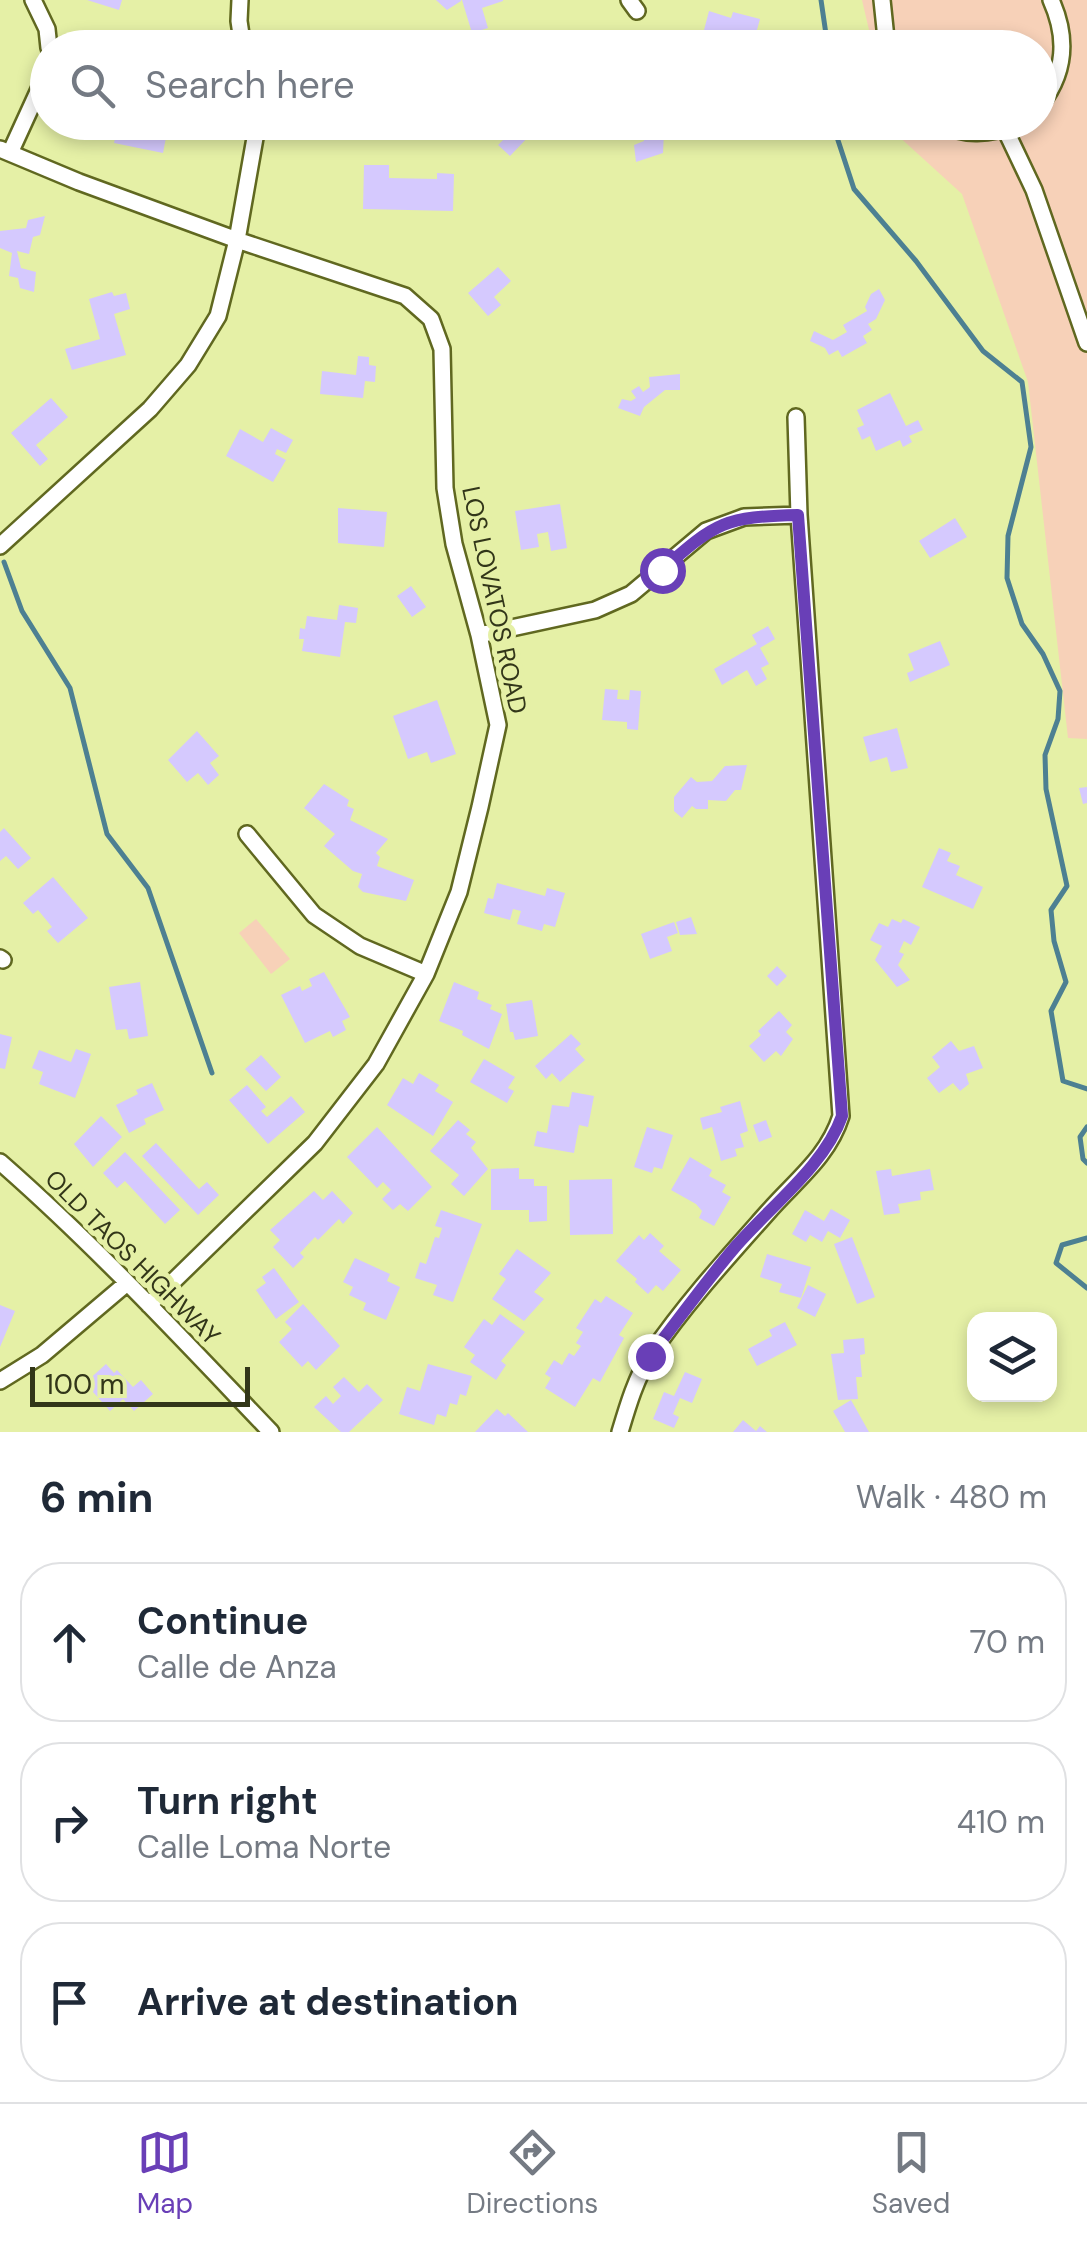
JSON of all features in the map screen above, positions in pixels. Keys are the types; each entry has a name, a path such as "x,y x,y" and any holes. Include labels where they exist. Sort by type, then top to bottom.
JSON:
{"street":[{"path":"33,0 47,30"},
{"path":"240,0 240,30"},
{"path":"882,0 885,30"},
{"path":"1051,0 1060,25 1062,57 1057,77"},
{"path":"5,151 30,105"},
{"path":"0,546 150,409 188,365 218,316 255,140"},
{"path":"1016,140 1087,343"},
{"name":"LOS LOVATOS ROAD","path":"5,151 236,240 405,296 431,320 442,349 445,488 454,544 480,635 498,724 459,892 426,974 376,1064 315,1143 149,1305"},
{"path":"620,1432 631,1394 650,1356 734,1249 819,1160 834,1140 842,1116 798,515 796,417"},
{"path":"480,635 595,610 632,594 706,531 719,526 744,517 798,515"},
{"path":"247,834 314,915 360,946 426,974"},
{"name":"OLD TAOS HIGHWAY","path":"0,1162 128,1283 271,1432"},
{"path":"0,1381 42,1355 128,1283"}],"shaded area":[{"path":"862,0 1087,0 1087,739 1068,738 1028,382 962,194 903,140 1057,140 1057,30 869,30"},
{"path":"256,919 290,959 271,974 239,933"}],"building":[{"path":"87,0 122,0 119,10"},
{"path":"436,0 461,0 461,1 447,10"},
{"path":"462,0 503,0 482,8 488,28 471,30"},
{"path":"709,11 731,18 733,12 760,19 757,30 704,30"},
{"path":"115,140 166,140 163,153 114,143"},
{"path":"503,140 525,140 510,156 498,145"},
{"path":"664,140 663,153 636,162 634,145"},
{"path":"364,165 389,165 389,178 437,179 437,173 454,174 453,211 363,209"},
{"path":"45,216 29,254 17,251 21,268 36,272 34,292 20,288 18,278 9,276 12,253 0,248 0,231 26,228 28,220"},
{"path":"498,267 511,281 494,297 501,305 488,316 468,293"},
{"path":"879,289 885,300 876,319 868,324 872,330 863,336 867,343 842,357 838,350 829,355 825,348 810,341 814,331 833,340 847,332 843,325 867,311 871,294"},
{"path":"112,292 114,296 126,293 130,309 114,314 126,355 72,370 65,349 100,339 89,299"},
{"path":"358,356 369,357 369,365 376,366 375,382 365,381 363,398 320,394 322,371 356,375"},
{"path":"680,374 680,390 665,390 644,407 640,416 618,408 622,399 636,398 631,391 639,386 643,392 650,387 649,377"},
{"path":"890,393 906,426 918,420 923,430 909,436 912,442 903,447 900,440 876,451 870,436 862,440 857,428 864,425 857,410"},
{"path":"51,398 68,417 36,445 48,459 40,466 11,433"},
{"path":"271,428 293,440 286,453 277,449 275,454 286,460 273,482 226,456 240,429 263,442"},
{"path":"560,504 567,548 551,551 548,532 537,534 539,547 521,550 515,511"},
{"path":"338,508 387,512 384,547 338,543"},
{"path":"955,518 967,537 930,558 919,541"},
{"path":"411,586 426,607 412,617 397,596"},
{"path":"339,605 358,608 356,623 345,622 340,657 302,651 304,639 299,639 300,628 305,629 307,616 337,620"},
{"path":"768,626 775,639 760,648 769,664 761,668 767,679 756,686 747,670 722,685 714,669 757,644 752,635"},
{"path":"940,641 950,665 910,682 907,673 914,670 908,654"},
{"path":"605,689 618,690 617,699 629,700 630,690 641,691 638,730 627,729 627,722 602,720"},
{"path":"437,700 456,754 431,763 427,752 408,759 393,716"},
{"path":"897,728 908,768 891,772 887,757 870,762 863,737"},
{"path":"197,731 219,756 210,763 219,775 208,785 198,773 187,782 168,760"},
{"path":"747,765 741,790 735,790 726,801 708,800 708,809 692,806 682,818 674,811 674,797 691,777 697,782 712,781 725,766"},
{"path":"324,784 349,800 347,806 354,809 350,820 388,839 376,853 380,857 377,866 414,880 406,901 363,892 358,887 362,874 324,846 335,834 304,808"},
{"path":"1087,787 1087,803 1083,804 1079,788"},
{"path":"4,828 31,858 18,869 6,856 0,861 0,832"},
{"path":"939,848 951,853 947,861 960,866 956,875 983,887 973,909 922,887"},
{"path":"53,877 88,918 58,943 47,931 52,927 38,910 33,914 23,903"},
{"path":"497,883 545,896 547,888 565,893 555,927 544,924 542,931 517,924 521,911 513,909 510,920 484,913"},
{"path":"691,917 697,934 680,935 676,922"},
{"path":"892,919 901,923 903,919 920,927 911,945 904,941 899,952 904,954 898,965 910,980 897,987 875,960 882,946 870,940 879,923 888,927"},
{"path":"674,922 678,933 667,937 672,951 650,959 641,934"},
{"path":"777,966 787,976 777,986 767,976"},
{"path":"324,972 350,1017 342,1021 346,1030 333,1037 330,1031 305,1043 281,995 300,986 302,991 312,986 309,979"},
{"path":"140,982 148,1036 129,1039 127,1029 116,1030 109,987"},
{"path":"454,982 479,992 477,999 502,1014 489,1049 462,1035 463,1031 439,1021"},
{"path":"532,1000 538,1036 515,1040 506,1004"},
{"path":"779,1011 792,1025 786,1032 793,1039 781,1056 776,1051 764,1062 749,1046"},
{"path":"0,1034 12,1037 5,1069 0,1068"},
{"path":"571,1034 581,1044 575,1049 585,1060 560,1082 552,1073 546,1079 535,1066"},
{"path":"951,1041 959,1051 974,1046 983,1068 966,1074 969,1084 960,1091 953,1083 939,1093 927,1078 940,1067 932,1057"},
{"path":"76,1049 91,1054 75,1098 39,1084 43,1072 32,1068 39,1050 71,1062"},
{"path":"261,1055 281,1077 266,1091 245,1069"},
{"path":"484,1059 515,1077 508,1088 514,1091 507,1103 470,1082"},
{"path":"419,1073 439,1085 435,1091 453,1102 433,1136 387,1105 403,1078 413,1084"},
{"path":"152,1083 164,1110 144,1119 146,1124 129,1133 116,1105"},
{"path":"247,1085 266,1107 261,1111 267,1117 291,1096 305,1112 268,1144 229,1100"},
{"path":"572,1092 594,1096 588,1127 579,1125 574,1153 534,1146 537,1131 547,1133 552,1105 569,1107"},
{"path":"740,1101 748,1131 740,1134 744,1147 735,1149 737,1156 721,1161 712,1127 703,1130 700,1118 722,1112 720,1107"},
{"path":"101,1116 122,1137 93,1167 74,1144"},
{"path":"458,1120 470,1130 466,1134 476,1142 471,1148 488,1169 464,1196 451,1184 459,1175 430,1151"},
{"path":"766,1120 772,1137 759,1142 753,1125"},
{"path":"377,1127 432,1187 408,1211 400,1204 393,1210 382,1199 391,1190 383,1182 377,1188 347,1157"},
{"path":"647,1127 673,1135 662,1169 654,1167 652,1173 634,1167"},
{"path":"156,1143 199,1189 207,1182 219,1195 198,1215 142,1156"},
{"path":"125,1152 180,1210 165,1224 125,1181 117,1188 103,1173"},
{"path":"690,1157 712,1170 709,1176 726,1185 722,1192 731,1197 714,1226 699,1218 702,1211 696,1204 671,1190"},
{"path":"519,1168 519,1179 534,1179 534,1186 547,1186 547,1221 529,1222 529,1210 491,1210 491,1169"},
{"path":"891,1169 892,1176 930,1169 934,1190 920,1192 921,1200 898,1204 900,1213 884,1215 876,1171"},
{"path":"612,1179 613,1234 570,1235 569,1180"},
{"path":"314,1191 323,1200 332,1191 353,1213 343,1224 339,1219 318,1240 315,1237 293,1268 273,1247 280,1240 270,1230"},
{"path":"831,1209 850,1220 840,1238 828,1231 822,1242 810,1235 806,1242 792,1234 805,1210 824,1221"},
{"path":"441,1210 482,1224 453,1302 433,1295 437,1285 415,1278 420,1262 426,1264 435,1237 439,1238 442,1228 435,1226"},
{"path":"650,1233 664,1246 659,1251 681,1270 663,1291 656,1285 648,1294 616,1261 639,1235 644,1240"},
{"path":"852,1237 875,1297 857,1304 834,1244"},
{"path":"517,1249 551,1273 534,1292 544,1299 524,1321 492,1299 506,1279 499,1274"},
{"path":"767,1254 811,1267 801,1298 779,1292 782,1284 760,1277"},
{"path":"355,1258 390,1274 387,1281 400,1287 386,1320 363,1310 366,1303 349,1295 353,1287 343,1282"},
{"path":"274,1268 299,1302 276,1319 256,1290 266,1283 262,1277"},
{"path":"808,1285 826,1294 815,1317 797,1308"},
{"path":"606,1296 633,1313 619,1335 624,1338 600,1382 593,1378 575,1407 545,1388 551,1378 545,1374 554,1360 562,1365 569,1353 574,1356 581,1346 576,1343 583,1332 576,1328 595,1299 601,1303"},
{"path":"303,1304 340,1346 316,1370 308,1361 302,1367 279,1342 292,1329 285,1322"},
{"path":"0,1305 15,1311 0,1347"},
{"path":"500,1314 525,1332 501,1361 506,1365 496,1380 470,1362 475,1355 464,1347 484,1319 492,1325"},
{"path":"785,1322 797,1345 757,1366 748,1349 772,1336 769,1330"},
{"path":"864,1338 865,1354 860,1355 862,1377 856,1377 858,1399 838,1400 831,1354 844,1353 843,1340"},
{"path":"106,1364 133,1387 141,1380 153,1394 134,1411 123,1399 110,1411 85,1383"},
{"path":"428,1364 472,1376 466,1396 460,1394 457,1405 450,1403 446,1417 437,1414 434,1425 399,1414 407,1387 420,1391"},
{"path":"685,1372 702,1379 692,1403 680,1398 673,1414 679,1417 674,1428 653,1419 664,1392 674,1396"},
{"path":"344,1377 359,1392 367,1384 383,1400 349,1432 341,1432 314,1407 326,1396 333,1404 341,1396 333,1387"},
{"path":"851,1400 869,1432 845,1432 833,1411"},
{"path":"497,1409 505,1416 508,1413 528,1432 475,1432"},
{"path":"743,1420 756,1431 760,1426 767,1432 733,1432"}],"waterway":[{"path":"821,0 825,30"},
{"path":"838,140 854,189 916,261 983,351 1022,382 1031,447 1008,536 1007,578 1022,624 1043,654 1060,691 1058,719 1045,755 1046,789 1067,886 1051,910 1054,941 1066,982 1051,1011 1063,1081 1087,1089"},
{"path":"4,562 22,611 70,688 107,834 148,888 212,1073"},
{"path":"1087,1127 1080,1137 1087,1163"},
{"path":"1087,1238 1062,1245 1056,1263 1087,1288"}],"route":[{"path":"650,1356 734,1249 819,1160 834,1140 842,1116 798,515 744,517 706,531 662,570"}]}
